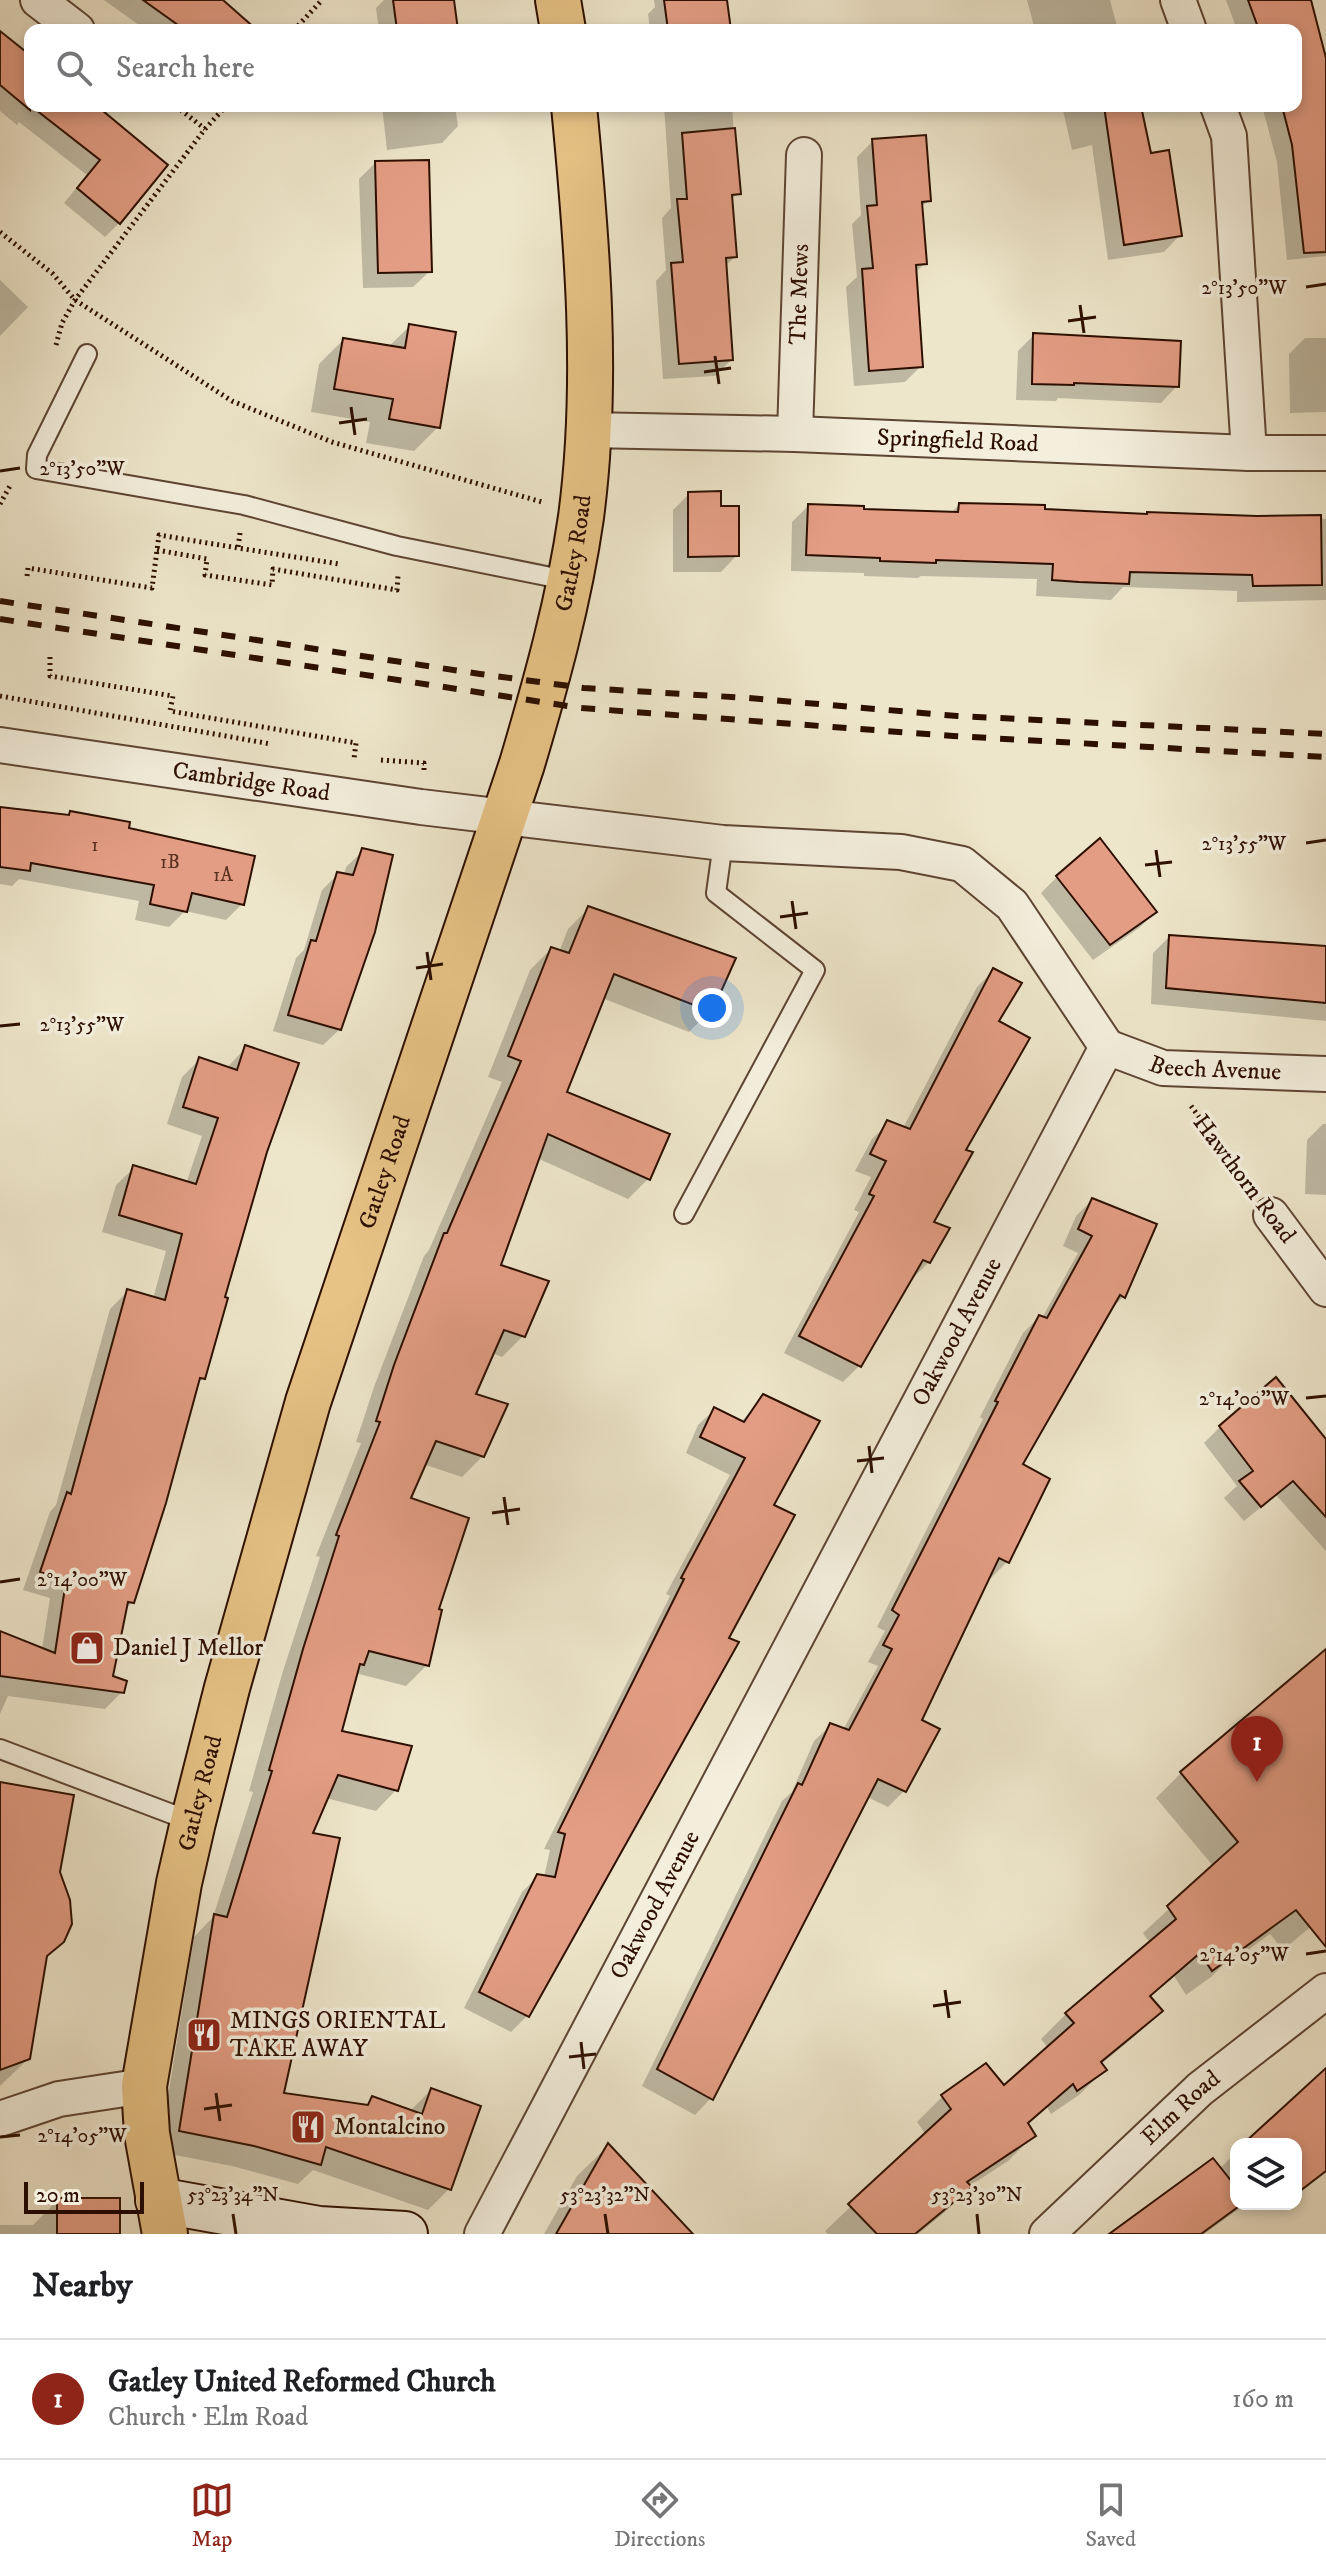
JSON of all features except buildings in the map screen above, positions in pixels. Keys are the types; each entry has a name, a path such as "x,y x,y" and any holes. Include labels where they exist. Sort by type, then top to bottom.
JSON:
{"main road":[{"path":"558,0 562,24"},
{"name":"Gatley Road","path":"161,2217 147,2134 144,2086 179,1883 193,1822 227,1688 308,1402 504,816 545,686 571,581 588,430 589,313 574,112"}],"street":[{"path":"38,0 69,24"},
{"path":"1178,0 1187,24"},
{"path":"1220,112 1229,136 1249,453"},
{"name":"The Mews","path":"795,434 804,155"},
{"name":"Springfield Road","path":"588,430 795,434 1249,453 1326,453"},
{"name":"Cambridge Road","path":"0,745 421,807 504,816"},
{"path":"504,816 723,843 901,852 962,864 1012,905 1107,1047"},
{"name":"Beech Avenue","path":"1107,1047 1163,1068 1326,1074"},
{"name":"Oakwood Avenue","path":"482,2234 1107,1047"},
{"name":"Hawthorn Road","path":"1271,1215 1326,1289"},
{"name":"Elm Road","path":"1047,2234 1200,2089 1326,1991"},
{"path":"0,2119 59,2099 144,2086"},
{"path":"161,2217 314,2232 405,2234"}],"lane":[{"path":"87,354 37,455 36,469 244,505 397,546 571,581"},
{"path":"684,1214 815,970 716,893 723,843"},
{"path":"0,1749 193,1822"}],"path":[{"path":"300,24 322,0"},
{"path":"184,112 205,129"},
{"path":"75,300 221,112"},
{"path":"0,232 53,274 75,300 232,401 332,442 581,513"},
{"path":"238,548 244,505"},
{"path":"27,576 28,568 152,588 159,535 340,564"},
{"path":"157,550 207,559 205,575 272,585 273,569 397,590 398,574 384,571"},
{"path":"50,657 50,676 173,696 170,711 356,743 354,759"},
{"path":"0,696 277,745"},
{"path":"338,756 424,763"},
{"name":"Hawthorn Road","path":"1163,1068 1271,1215"}],"railway":[{"path":"0,601 584,688 957,716 1326,734"},
{"path":"0,619 581,708 953,736 1326,757"}],"place":[{"name":"Daniel J Mellor","path":"87,1648"},
{"name":"Gatley United Reformed Church","path":"1257,1782"},
{"name":"MINGS ORIENTAL TAKE AWAY","path":"204,2035"},
{"name":"Montalcino","path":"308,2127"}]}
